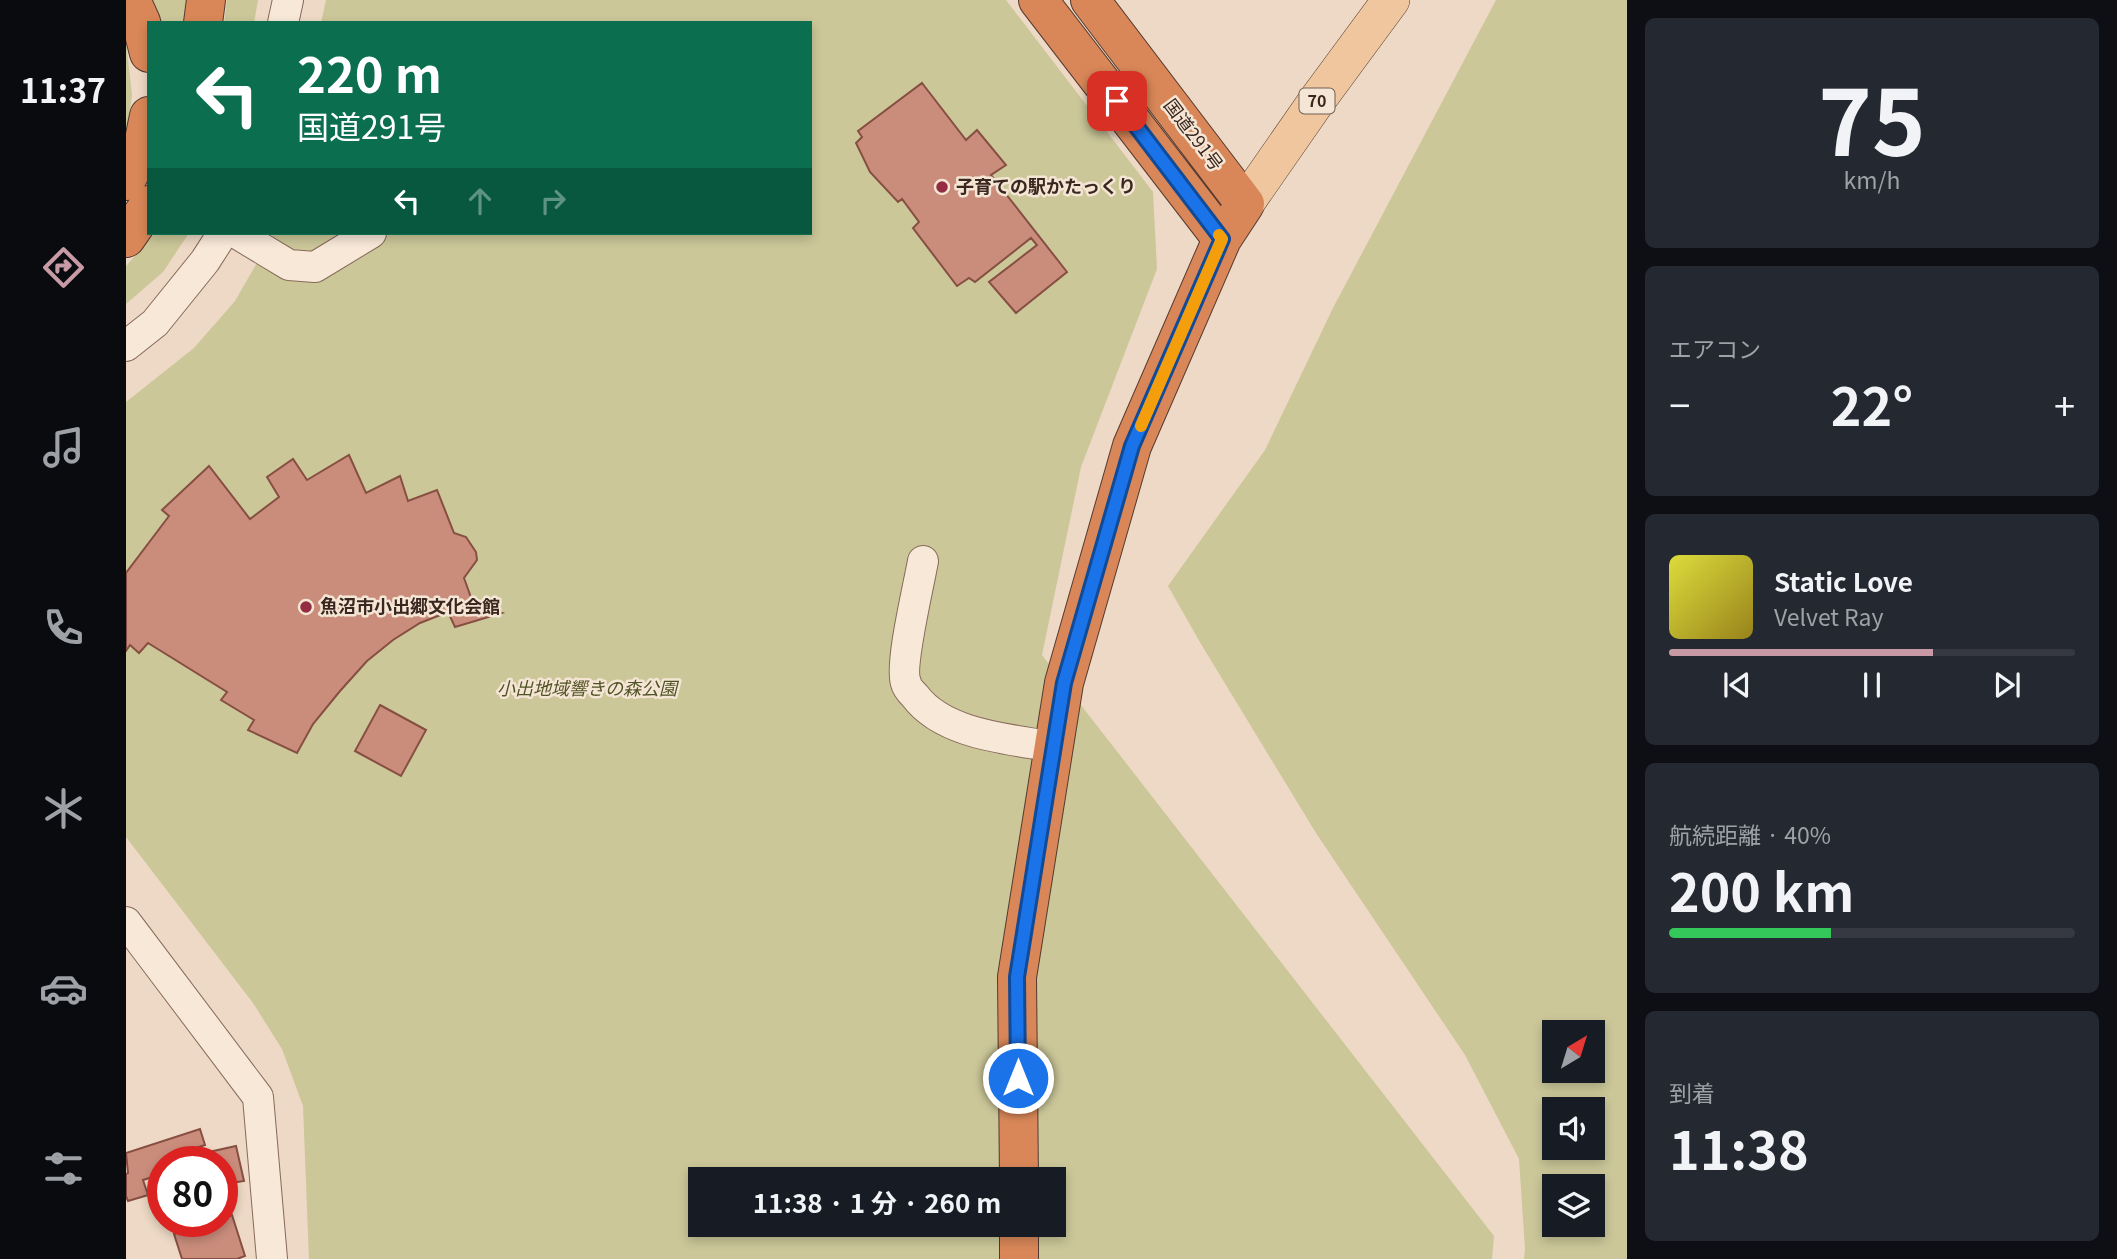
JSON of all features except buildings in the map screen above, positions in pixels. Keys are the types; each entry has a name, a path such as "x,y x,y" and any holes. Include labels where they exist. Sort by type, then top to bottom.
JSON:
{"highway":[{"path":"131,0 147,45"},
{"path":"203,21 206,0"},
{"path":"1038,0 1222,239"},
{"name":"国道291号","path":"1090,0 1245,204"},
{"path":"126,181 143,145 147,126"},
{"path":"1019,1167 1017,977 1064,683 1132,446 1222,239 1245,204"},
{"path":"126,238 147,208"},
{"path":"1019,1237 1019,1259"}],"main road":[{"name":"70","path":"1245,204 1391,0"}],"street":[{"path":"284,21 288,0"},
{"path":"126,346 155,323 205,261 222,235"},
{"path":"239,235 289,265 315,267 368,235"},
{"path":"923,561 905,659 905,683 922,706 938,719 981,733 1054,747"},
{"path":"126,922 258,1097 272,1259"}],"green space":[{"path":"152,0 189,0 186,21 159,21"},
{"path":"227,0 258,0 254,21 224,21"},
{"name":"小出地域響きの森公園","path":"326,0 1006,0 1153,192 1157,269 1081,467 1042,655 1494,1236 1492,1259 309,1259 303,1106 282,1049 253,1003 126,837 126,402 194,348 235,301 273,235 812,235 812,21 321,21"},
{"path":"1496,0 1627,0 1627,1259 1524,1259 1519,1159 1465,1055 1316,833 1168,586 1265,450 1333,308"},
{"path":"126,42 132,95 126,139"},
{"path":"153,235 188,235 163,272 126,304 126,266"}],"slow traffic":[{"path":"1141,426 1222,239 1219,235"}],"place":[{"name":"子育ての駅かたっくり","path":"942,187"},
{"name":"魚沼市小出郷文化会館","path":"306,607"}],"route":[{"path":"1018,1078 1017,977 1064,683 1132,446 1222,239 1117,101"}]}
